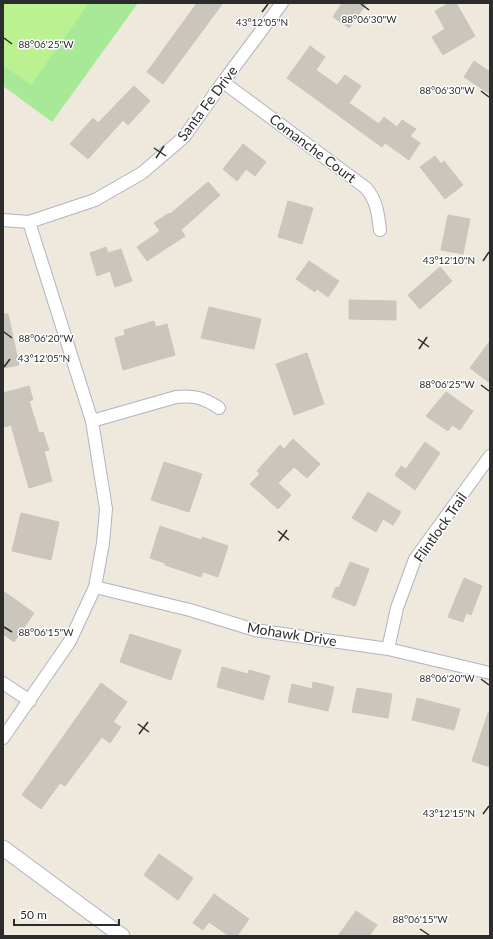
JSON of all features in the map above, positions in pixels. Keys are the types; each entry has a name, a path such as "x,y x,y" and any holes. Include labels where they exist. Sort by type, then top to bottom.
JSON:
{"street":[{"name":"Santa Fe Drive","path":"3,220 29,222 96,200 142,173 184,137 282,3"},
{"name":"Comanche Court","path":"223,82 366,188 376,203 380,230"},
{"path":"3,738 70,641 95,587 103,543 106,509 92,421 29,222"},
{"path":"92,421 176,397 186,396 201,398 219,408"},
{"name":"Flintlock Trail","path":"388,649 397,608 415,560 490,456"},
{"name":"Mohawk Drive","path":"95,587 190,610 255,630 388,649 490,673"},
{"path":"3,683 30,701"},
{"path":"3,848 122,936"}],"green space":[{"path":"3,3 138,3 52,122 3,86"},
{"path":"3,3 89,3 31,85 3,65"}],"building":[{"path":"197,3 223,3 163,84 147,72"},
{"path":"342,3 367,3 349,28 333,17"},
{"path":"449,3 456,3 475,36 443,55 432,37 445,29 435,11"},
{"path":"310,46 325,57 316,70 337,85 345,75 361,86 349,103 379,124 384,117 397,127 402,120 416,129 410,136 420,143 409,160 385,143 382,147 287,78"},
{"path":"474,61 490,72 490,94 464,77"},
{"path":"134,86 150,101 128,125 123,120 88,159 70,144 93,118 98,123"},
{"path":"243,144 266,162 255,176 246,169 237,181 223,169"},
{"path":"435,156 441,164 444,161 463,185 445,199 420,167"},
{"path":"208,182 220,195 181,230 185,236 147,261 137,247 160,231 154,223 169,213 170,214"},
{"path":"288,201 313,208 302,244 278,237"},
{"path":"448,215 470,219 463,254 441,250"},
{"path":"106,247 108,253 121,249 132,281 115,287 110,271 97,276 90,253"},
{"path":"309,261 339,281 328,297 317,289 315,292 296,279"},
{"path":"440,267 452,281 420,309 408,295"},
{"path":"349,300 396,301 396,320 349,319"},
{"path":"209,307 261,319 254,349 201,338"},
{"path":"3,314 8,314 19,365 3,368"},
{"path":"154,321 156,327 167,324 175,355 123,370 115,338 125,335 124,330"},
{"path":"490,341 490,383 470,368"},
{"path":"307,353 324,404 294,415 276,364"},
{"path":"29,386 33,400 29,401 39,433 43,432 49,450 44,451 52,481 29,488 11,425 5,427 3,420 3,393"},
{"path":"446,392 473,411 460,430 452,425 448,431 426,416"},
{"path":"293,439 320,464 307,478 294,467 278,483 291,495 278,509 250,484 260,474 257,471 280,445 284,449"},
{"path":"425,442 440,453 415,490 395,475 401,466 406,469"},
{"path":"164,462 202,474 189,512 151,500"},
{"path":"368,492 401,512 393,525 383,519 376,532 352,518"},
{"path":"21,513 59,522 51,560 12,551"},
{"path":"160,526 202,540 202,537 228,546 218,577 203,572 201,577 165,565 165,563 150,558"},
{"path":"350,562 369,569 355,606 332,597 336,587 339,588"},
{"path":"464,578 482,586 471,615 466,613 463,622 448,617"},
{"path":"3,591 34,613 14,642 3,634"},
{"path":"130,634 181,650 171,680 120,662"},
{"path":"222,667 248,674 249,670 270,676 263,700 217,687"},
{"path":"313,682 334,687 328,711 288,702 292,684 312,689"},
{"path":"101,683 127,702 113,722 121,727 110,743 102,737 65,786 60,783 41,809 22,795"},
{"path":"357,688 392,694 388,718 352,712"},
{"path":"417,698 460,709 454,730 412,720"},
{"path":"488,713 490,713 490,767 472,761"},
{"path":"159,854 193,878 178,900 144,875"},
{"path":"214,894 249,919 237,936 229,936 209,922 203,930 193,923"},
{"path":"356,911 377,925 369,936 338,936"}]}
